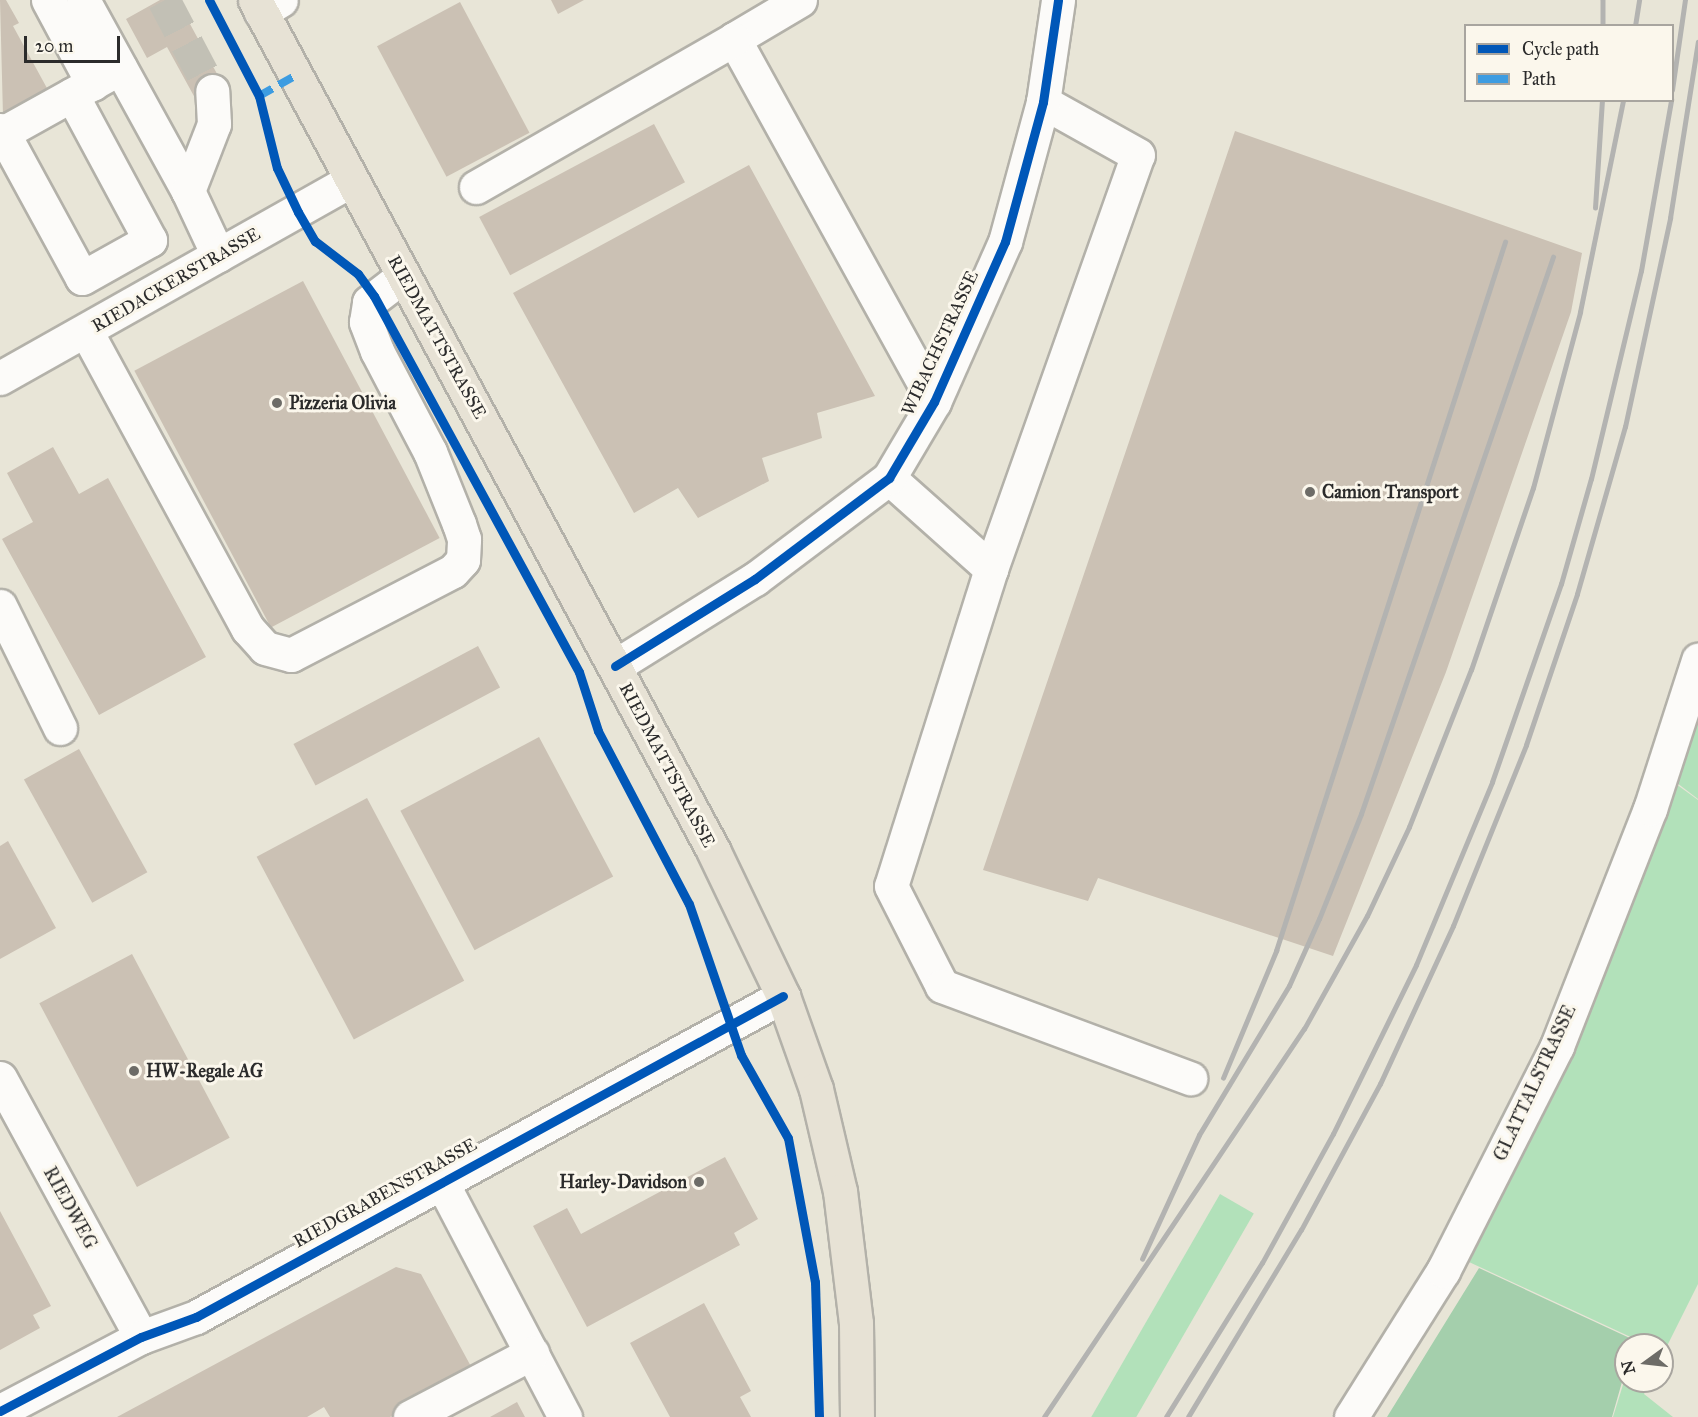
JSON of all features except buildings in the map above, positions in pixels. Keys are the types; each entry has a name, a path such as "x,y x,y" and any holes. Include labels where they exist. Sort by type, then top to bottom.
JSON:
{"main road":[{"name":"RIEDMATTSTRASSE","path":"266,4 351,180 713,850 783,996 816,1089 840,1191 856,1323 857,1417"}],"street":[{"path":"48,0 95,82 150,240 82,278 2,131 95,82"},
{"path":"83,0 95,82 188,191 218,255"},
{"path":"476,187 800,0"},
{"name":"WIBACHSTRASSE","path":"615,666 755,579 888,478 934,402 1005,242 1043,102 1058,0"},
{"path":"734,39 934,402"},
{"path":"188,191 214,124 212,91"},
{"path":"1043,102 1138,155 991,569 891,886 942,986 1190,1078"},
{"name":"RIEDACKERSTRASSE","path":"0,378 351,180"},
{"path":"86,331 248,629 265,648 291,655 453,572 463,560 465,539 430,452 377,351 366,321 374,296 403,276"},
{"path":"888,478 991,569"},
{"path":"0,606 60,728"},
{"name":"GLATTALSTRASSE","path":"1351,1417 1443,1271 1557,1046 1650,809 1698,660"},
{"name":"RIEDGRABENSTRASSE","path":"0,1411 141,1337 196,1317 441,1180 783,996"},
{"name":"RIEDWEG","path":"0,1078 141,1337"},
{"path":"441,1180 565,1417"},
{"path":"410,1417 532,1353"}],"green space":[{"path":"1698,719 1698,799 1677,783"},
{"path":"1676,784 1698,800 1698,1284 1674,1333 1622,1333 1469,1262 1574,1052"},
{"path":"1220,1194 1254,1214 1136,1417 1091,1417"},
{"path":"1479,1268 1619,1333 1614,1333 1614,1393 1619,1393 1612,1417 1387,1417"},
{"path":"1620,1393 1644,1393 1673,1417 1613,1417"}],"tunnel":[{"path":"164,0 212,91"}],"railway":[{"path":"1603,0 1603,24"},
{"path":"1635,24 1639,0"},
{"path":"1674,76 1685,0"},
{"path":"1188,1417 1301,1230 1380,1084 1453,926 1526,745 1577,594 1625,427 1670,218 1698,42"},
{"path":"1595,208 1602,102"},
{"path":"1044,1417 1304,1029 1367,916 1409,827 1471,670 1533,488 1580,312 1623,102"},
{"path":"1166,1417 1262,1263 1333,1134 1416,965 1492,782 1561,584 1591,479 1641,271 1671,102"},
{"path":"1223,1078 1276,951 1505,242"},
{"path":"1142,1259 1199,1135 1289,986 1319,919 1361,814 1553,257"}],"marked path":[{"path":"259,96 295,76"}],"cycle path":[{"path":"209,0 259,96 277,168 298,212 315,241 358,274 374,296 579,672 598,731 689,904 741,1055 788,1138 815,1282 819,1417"},
{"path":"615,666 755,579 889,478 934,402 1005,242 1043,102 1058,0"},
{"path":"0,1411 141,1337 196,1317 783,996"}],"place":[{"name":"Pizzeria Olivia","path":"277,403"},
{"name":"Camion Transport","path":"1310,492"},
{"name":"HW-Regale AG","path":"134,1071"},
{"name":"Harley-Davidson","path":"699,1182"}]}
